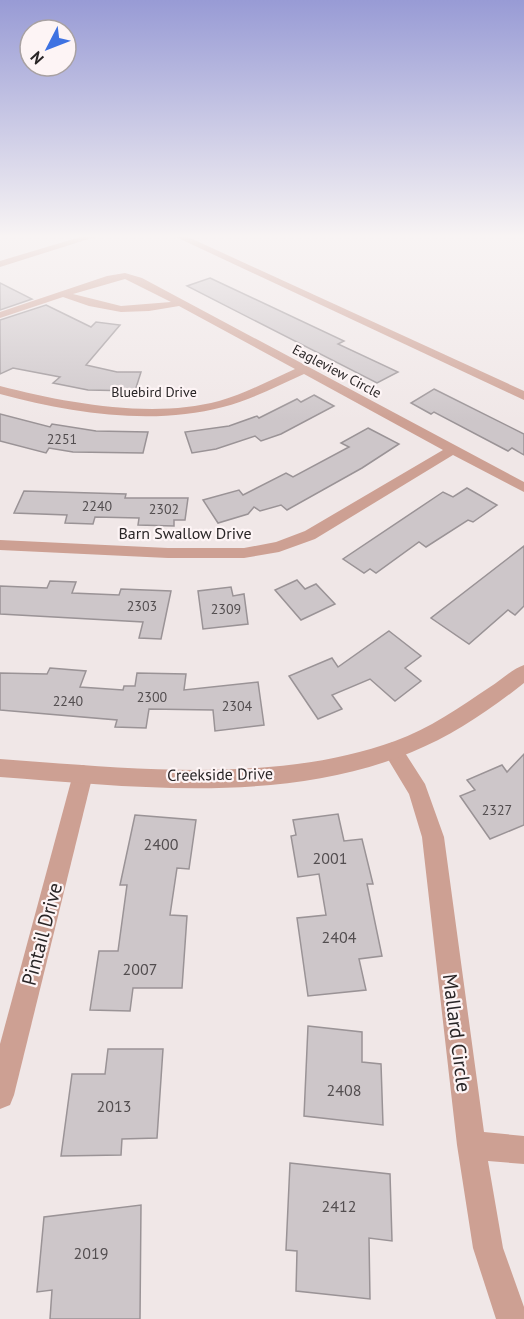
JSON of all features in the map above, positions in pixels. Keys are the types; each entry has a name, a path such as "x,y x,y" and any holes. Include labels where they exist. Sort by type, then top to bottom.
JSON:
{"street":[{"name":"Eagleview Circle","path":"0,315 50,299"},
{"path":"75,299 86,303 135,311 179,303"},
{"name":"Eagleview Circle","path":"171,299 524,488"},
{"path":"313,299 524,396"},
{"name":"Bluebird Drive","path":"0,390 65,403 125,409 183,410 235,400 303,370"},
{"name":"Barn Swallow Drive","path":"0,545 168,553 244,553 279,547 310,535 453,450"},
{"name":"Creekside Drive","path":"0,768 83,774 247,777 322,769 393,751 463,716 524,672"},
{"name":"Mallard Circle","path":"393,751 418,791 433,837 471,1145 488,1248 512,1319"},
{"name":"Pintail Drive","path":"0,1095 83,774"},
{"path":"471,1145 524,1150"}],"building":[{"path":"0,299 32,299 0,310"},
{"path":"212,299 254,299 344,341 338,344 398,372 377,383"},
{"path":"46,305 91,327 96,322 120,325 86,365 117,372 141,372 135,391 88,390 53,383 60,377 13,368 0,374 0,320"},
{"path":"434,389 524,434 524,455 512,448 508,451 434,412 431,414 411,403"},
{"path":"314,395 334,406 281,434 261,441 255,436 216,449 192,453 185,432 229,426 257,416 259,418 297,399 301,402"},
{"path":"0,414 50,427 52,424 96,431 148,432 143,453 73,452 49,448 46,453 0,441"},
{"path":"368,428 399,444 362,468 287,510 281,505 260,511 254,507 248,514 218,523 203,500 239,490 243,495 286,473 293,477 349,447 341,443"},
{"path":"467,488 497,505 473,522 468,520 426,547 419,542 376,573 370,569 364,573 343,559 443,492 453,497"},
{"path":"24,491 126,494 125,498 188,498 185,520 174,520 174,526 138,525 139,518 95,517 93,524 65,523 67,515 14,513"},
{"path":"524,546 524,606 515,615 508,610 469,644 431,618"},
{"path":"297,580 305,589 316,584 335,604 301,620 275,590"},
{"path":"50,581 76,582 72,593 119,595 121,589 171,591 161,639 139,638 143,622 0,614 0,586 47,588"},
{"path":"231,587 233,596 244,594 248,624 203,629 198,591"},
{"path":"389,631 421,656 405,668 421,681 395,701 370,679 332,695 342,709 318,719 289,676 332,658 338,667"},
{"path":"50,668 86,671 80,687 123,690 124,686 135,686 137,673 186,674 184,690 258,682 264,725 215,731 213,710 149,709 146,728 115,727 117,720 0,710 0,673 47,674"},
{"path":"524,754 524,825 490,839 460,796 475,790 467,780 502,765 507,772"},
{"path":"338,814 344,841 362,839 373,884 367,884 382,956 359,959 366,990 308,996 297,918 326,915 319,874 298,877 291,836 296,835 293,820"},
{"path":"135,815 196,820 189,869 177,868 170,915 187,916 182,988 133,988 130,1011 90,1010 99,951 118,951 127,885 120,885"},
{"path":"308,1026 362,1032 362,1062 381,1064 383,1125 304,1116"},
{"path":"108,1049 163,1049 157,1138 122,1139 121,1155 61,1156 72,1074 105,1074"},
{"path":"290,1163 390,1174 392,1241 369,1238 370,1299 296,1291 297,1251 286,1250"},
{"path":"141,1205 140,1319 50,1319 52,1290 37,1292 44,1217"}]}
